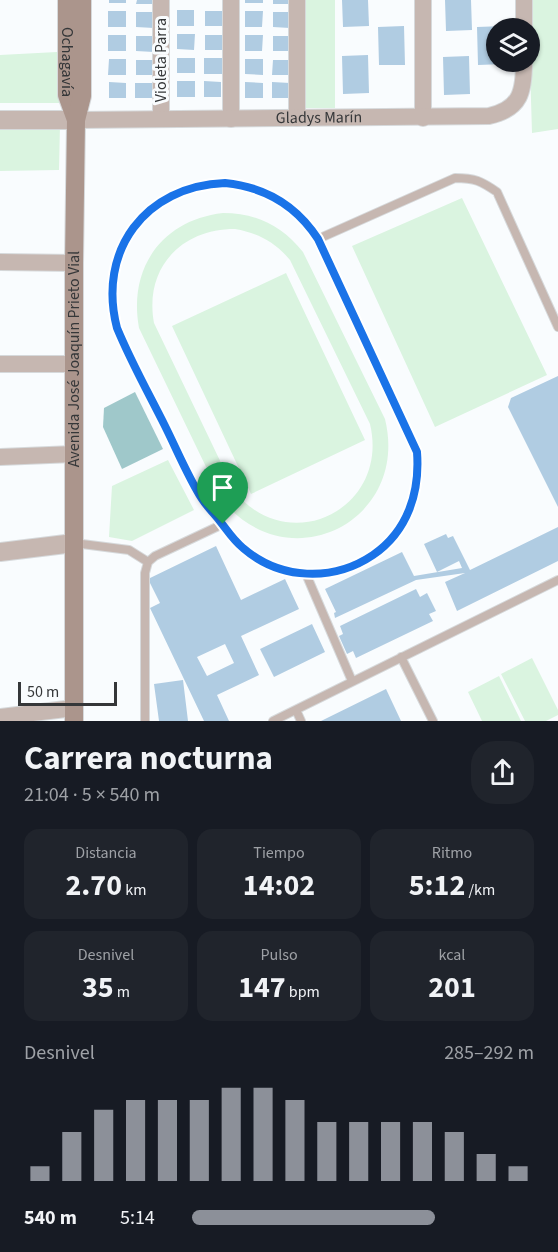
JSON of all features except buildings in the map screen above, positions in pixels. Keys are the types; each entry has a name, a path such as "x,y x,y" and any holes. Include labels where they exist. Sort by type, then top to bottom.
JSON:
{"main road":[{"name":"Ochagavía","path":"67,0 67,95 76,120"},
{"name":"Avenida José Joaquín Prieto Vial","path":"74,714 74,263 76,120 82,96 82,0"}],"street":[{"name":"Violeta Parra","path":"161,0 161,119"},
{"path":"231,0 231,119"},
{"path":"297,0 297,117"},
{"path":"423,0 423,118"},
{"path":"524,0 524,18"},
{"name":"Gladys Marín","path":"76,120 489,116 502,113 518,100 524,72"},
{"path":"0,120 76,120"},
{"path":"0,262 74,263"},
{"path":"0,364 74,364"},
{"path":"0,457 74,454"},
{"path":"0,552 74,543"},
{"path":"0,717 74,714"}],"lane":[{"path":"318,239 436,185 455,178 476,180 496,192 558,327"},
{"path":"211,184 240,184 266,192 296,212 318,239 417,452 418,473 411,508 387,543 364,561 351,567 328,573 306,574 278,569 241,546 202,499 117,328 111,301 111,287 117,259 133,228 159,203 184,190 211,184"},
{"path":"145,721 145,573 148,562 155,556 223,524"},
{"path":"74,543 118,547 137,554 148,562"},
{"path":"306,574 352,681"},
{"path":"273,721 558,580"},
{"path":"401,657 434,721"},
{"path":"296,710 301,721"}],"green space":[{"path":"303,0 335,0 335,108 303,108"},
{"path":"528,0 558,0 558,129 532,133 530,72 540,72 540,18 529,18"},
{"path":"57,52 59,103 0,103 0,55"},
{"path":"0,125 60,125 59,170 0,171"},
{"path":"462,198 547,375 435,427 352,246"},
{"path":"223,213 258,218 277,228 295,243 303,252 385,419 388,455 380,486 362,511 338,528 310,537 279,536 249,524 222,500 139,328 137,306 139,286 145,267 154,251 167,237 183,225 201,217","holes":["235,229 272,243 290,260 370,424 372,454 365,479 351,500 331,515 307,522 282,521 257,512 235,492 154,323 152,303 155,285 170,255 183,244 198,236 216,231"]},
{"path":"286,273 365,440 251,494 172,326"},
{"path":"168,460 194,510 132,541 109,537 112,486"},
{"path":"532,658 558,710 558,715 546,721 525,721 501,674"},
{"path":"499,676 521,721 482,721 468,692"}],"water":[{"path":"135,392 163,449 122,469 103,427 104,408"}],"route":[{"path":"225,183 240,184 266,192 290,207 310,227 318,239 417,452 418,466 411,508 396,532 376,553 364,561 338,571 306,574 278,569 252,555 231,536 223,524 202,499 122,342 113,315 111,287 122,246 129,233 147,212 184,190 225,183"}]}
